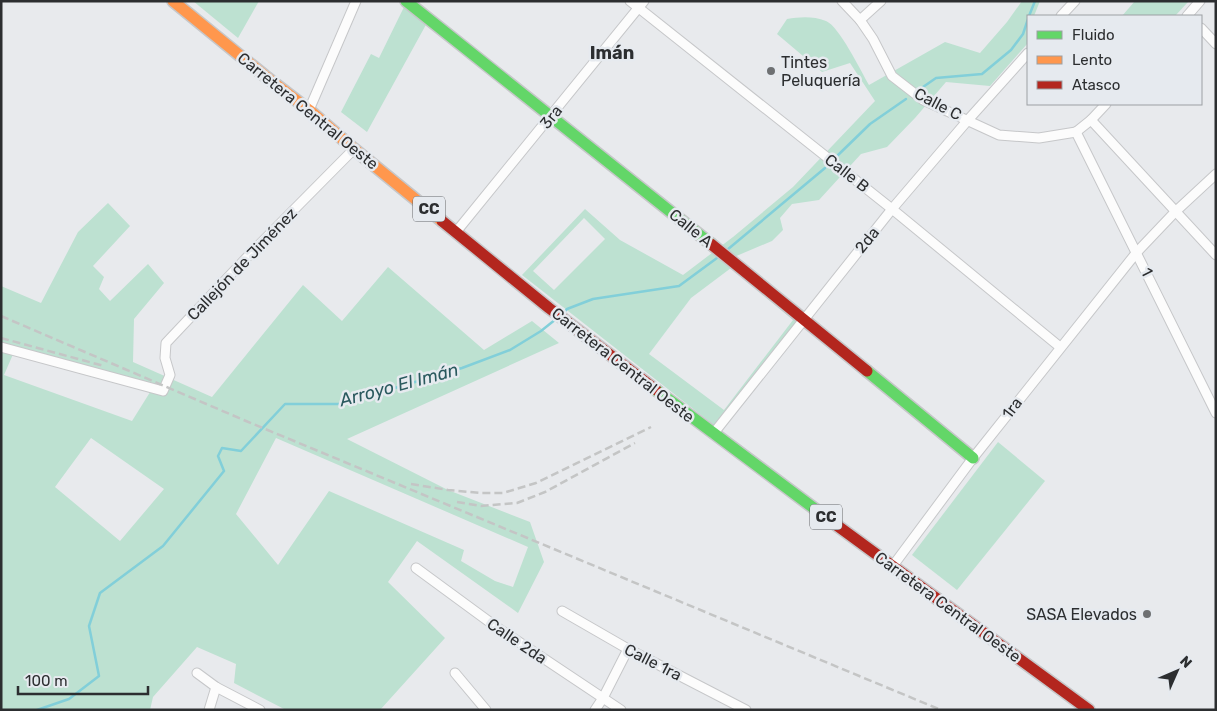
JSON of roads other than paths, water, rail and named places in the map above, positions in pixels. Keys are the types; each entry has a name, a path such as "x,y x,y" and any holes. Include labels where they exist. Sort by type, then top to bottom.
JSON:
{"main road":[{"name":"Carretera Central Oeste","path":"173,1 309,110 549,308 713,434 1089,710"},
{"name":"Calle A","path":"406,1 804,319 973,458"}],"street":[{"path":"309,110 356,1"},
{"name":"Calle B","path":"630,1 642,5 1060,347"},
{"name":"Calle C","path":"842,1 860,20 873,38 892,76 923,100 999,135 1039,138 1076,132"},
{"path":"860,20 881,1"},
{"path":"1062,15 1075,1"},
{"path":"1189,15 1200,1"},
{"name":"3ra","path":"456,232 642,5"},
{"path":"1202,29 1216,44"},
{"name":"2da","path":"713,434 892,209 1027,54"},
{"path":"1076,132 1105,105"},
{"path":"1091,120 1216,255"},
{"name":"1","path":"1076,132 1216,412"},
{"name":"Callejón de Jiménez","path":"1,347 163,391 170,374 165,358 166,343 252,252 354,149"},
{"name":"1ra","path":"892,567 973,458 1137,252 1175,212 1216,174"},
{"name":"Calle 2da","path":"416,568 494,626 621,710"},
{"name":"Calle 1ra","path":"562,611 628,649 746,710"},
{"path":"595,710 628,649"},
{"path":"455,673 486,710"},
{"path":"197,674 216,687 260,710"},
{"path":"209,710 216,687"}],"waterway":[{"name":"Arroyo El Imán","path":"1029,15 1035,1"},
{"name":"Arroyo El Imán","path":"923,87 936,78 982,74 1011,50 1023,34 1027,22"},
{"name":"Arroyo El Imán","path":"836,157 870,124 906,99"},
{"name":"Arroyo El Imán","path":"727,250 825,168"},
{"name":"Arroyo El Imán","path":"564,312 567,309 593,299 679,286 717,258"},
{"name":"Arroyo El Imán","path":"37,710 69,699 99,676 89,626 100,593 163,546 224,471 218,456 222,448 241,451 285,404 341,404 462,368 510,350 541,331 556,319"}],"railway":[{"path":"1,316 246,421 941,710"},
{"path":"1,338 104,366"},
{"path":"411,484 448,490 503,493 536,483 651,427"},
{"path":"457,502 481,506 517,503 545,492 635,443"}],"place":[{"name":"Tintes Peluquería","path":"771,71"},
{"name":"SASA Elevados","path":"1147,614"}],"district":[{"name":"Imán","path":"612,53"}]}
